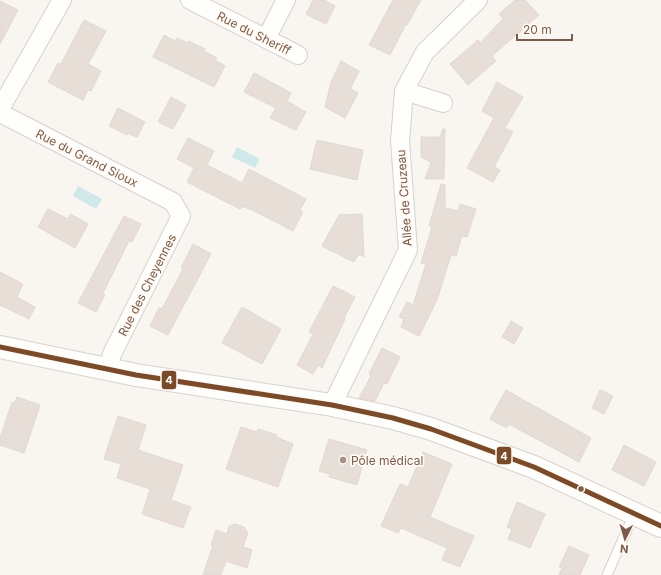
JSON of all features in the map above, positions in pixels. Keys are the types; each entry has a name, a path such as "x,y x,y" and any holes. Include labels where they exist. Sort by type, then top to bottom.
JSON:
{"street":[{"path":"0,109 62,0"},
{"name":"Rue du Sheriff","path":"190,0 298,55"},
{"path":"266,39 286,0"},
{"name":"Allée de Cruzeau","path":"332,405 408,250 400,141 404,91 425,52 478,0"},
{"path":"404,91 443,103"},
{"name":"Rue du Grand Sioux","path":"0,113 174,202"},
{"name":"Rue des Cheyennes","path":"108,370 112,354 181,216 174,202"},
{"path":"0,347 136,375 332,405 431,429 534,467 634,512 661,526"}],"lane":[{"path":"607,575 634,512"}],"water":[{"path":"237,147 260,159 255,168 232,157"},
{"path":"78,186 102,199 96,209 73,196"}],"building":[{"path":"313,0 324,0 335,6 326,24 306,14"},
{"path":"393,0 421,0 407,25 406,24 390,55 369,45"},
{"path":"515,0 525,0 539,15 492,56 496,61 468,85 450,64 478,40 480,43 503,19 499,14"},
{"path":"0,1 18,10 0,44"},
{"path":"84,20 106,31 88,64 101,71 91,91 88,90 83,100 48,82 58,63 61,64"},
{"path":"164,35 175,41 177,38 188,43 189,41 205,49 204,51 217,58 215,60 225,66 214,87 153,57"},
{"path":"341,61 359,71 350,89 358,93 345,118 325,107 331,82"},
{"path":"254,73 291,93 287,101 306,112 296,130 270,118 276,108 244,92"},
{"path":"497,82 523,97 505,128 513,132 494,167 500,170 493,182 467,168 494,118 482,111"},
{"path":"171,97 186,105 173,129 158,122"},
{"path":"118,108 145,122 137,137 127,133 127,135 109,126"},
{"path":"443,129 445,129 444,179 425,179 431,162 421,157 421,137 440,137"},
{"path":"188,138 214,151 207,165 242,183 249,169 306,199 300,210 303,212 293,231 242,206 240,209 187,182 194,168 177,159"},
{"path":"317,140 363,150 357,180 310,169"},
{"path":"441,184 445,185 445,210 446,208 458,211 460,204 476,209 467,237 462,236 456,256 451,255 437,300 419,336 401,327 404,319 399,317 407,302 413,305 426,264 421,263 432,227 429,226"},
{"path":"48,209 68,219 70,214 88,224 75,248 38,227"},
{"path":"362,214 364,257 359,254 354,262 322,246 339,215"},
{"path":"124,216 141,224 132,242 129,241 103,293 105,295 96,312 78,303"},
{"path":"193,244 211,254 168,335 150,326 159,308 162,309 183,269 181,268"},
{"path":"0,272 23,284 17,297 35,307 29,319 0,305"},
{"path":"333,286 355,297 322,368 318,365 313,374 297,365 313,334 309,332"},
{"path":"242,307 281,329 262,364 222,343"},
{"path":"511,321 523,328 514,344 502,337"},
{"path":"382,348 400,357 387,384 384,383 375,401 359,398 371,376 369,374"},
{"path":"506,390 591,438 579,462 509,424 507,428 490,419"},
{"path":"600,390 613,396 604,414 592,408"},
{"path":"17,397 40,405 24,453 0,445 0,438 12,402 15,402"},
{"path":"118,416 146,425 138,450 183,465 171,500 191,507 183,528 142,514 150,489 117,478 121,464 104,459"},
{"path":"241,427 257,432 258,429 277,435 276,437 293,444 278,487 226,469"},
{"name":"Pôle médical","path":"329,439 367,450 357,485 329,477 330,474 319,471"},
{"path":"624,445 656,462 644,486 612,470"},
{"path":"423,452 452,464 430,517 474,536 460,567 442,560 447,548 401,528 398,533 381,526 400,484 408,487"},
{"path":"517,502 545,514 530,548 508,539 512,529 507,527"},
{"path":"235,524 244,527 248,533 243,547 252,550 247,568 226,561 221,575 203,575 213,545 211,545 216,530 227,534 229,526"},
{"path":"569,546 589,555 580,575 559,575 562,568 559,567"}],"transit line":[{"name":"4","path":"0,347 136,375 332,405 393,418 431,429 534,467 661,526"}],"place":[{"name":"Pôle médical","path":"343,460"}]}
